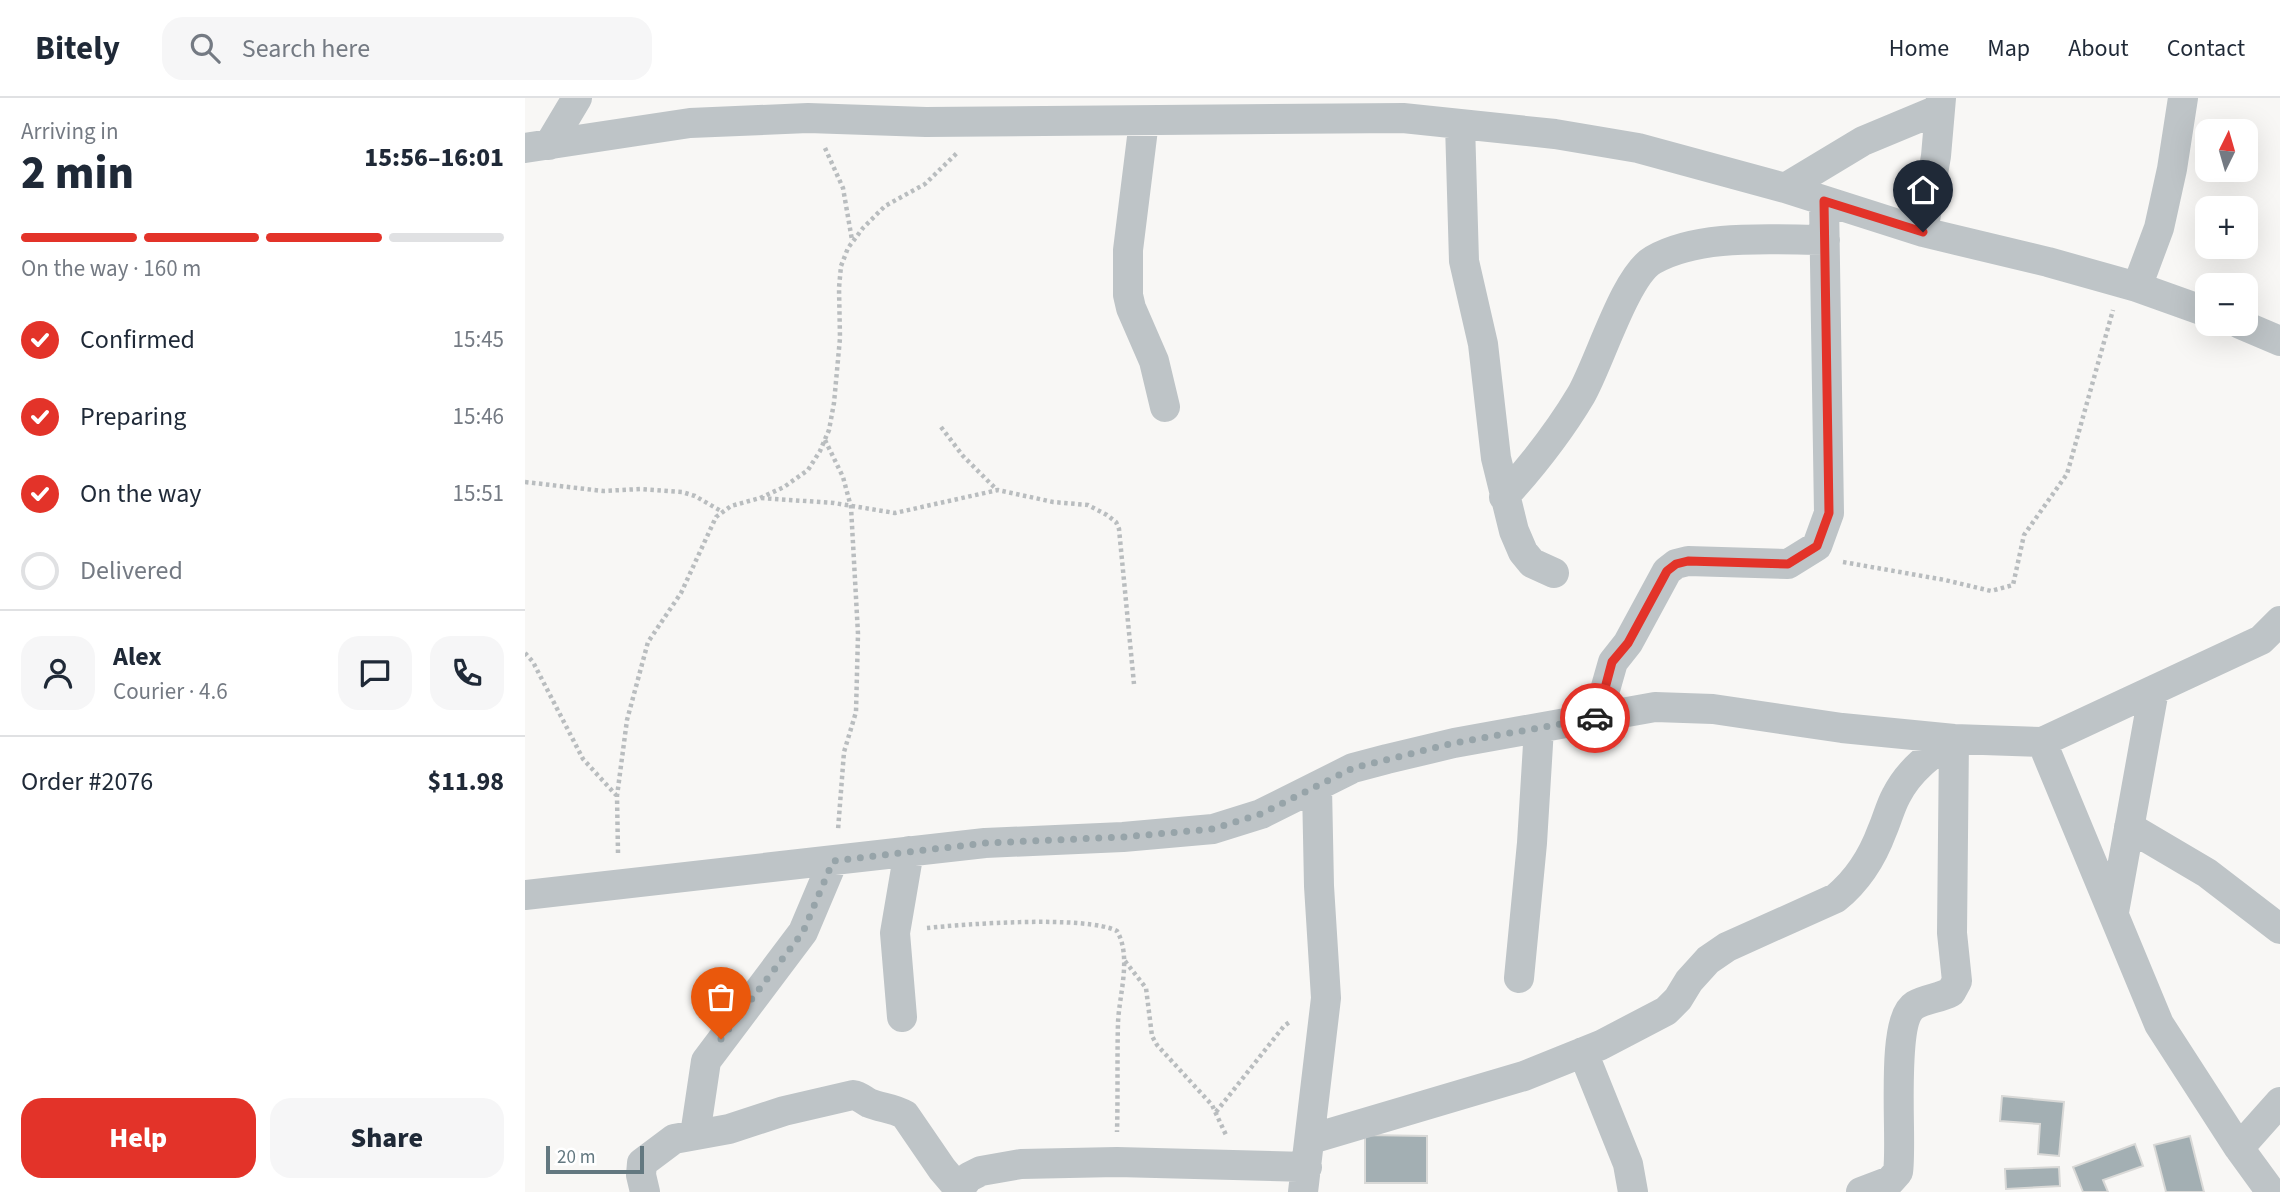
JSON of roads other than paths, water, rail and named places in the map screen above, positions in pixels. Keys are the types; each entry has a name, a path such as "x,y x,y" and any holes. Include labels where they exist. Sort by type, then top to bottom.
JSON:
{"street":[{"path":"537,147 577,98"},
{"path":"2129,284 2159,228 2183,98"},
{"path":"1923,232 1941,104"},
{"path":"1785,188 1863,141 1941,104"},
{"path":"537,147 689,123 808,118 1144,121 1399,108 1460,124 1555,134 1638,148 1785,188 1923,232 2048,261 2129,284 2195,308"},
{"path":"1144,121 1128,250 1128,295 1154,361 1165,407"},
{"path":"1460,124 1464,261 1483,344 1496,458 1504,497 1523,552 1532,563 1554,573"},
{"path":"1597,718 1612,662 1628,643 1667,571 1676,564 1688,561 1788,564 1817,546 1829,513 1824,201"},
{"path":"1504,497 1536,462 1581,395 1596,367 1614,321 1636,278 1646,265 1671,252 1705,244 1744,240 1825,240"},
{"path":"2258,332 2280,341"},
{"path":"525,895 985,843 1123,837 1213,829 1261,814 1353,768 1454,743 1655,707 1713,709 1842,729 1954,739 2042,742 2261,640 2280,621"},
{"path":"2114,912 2154,690"},
{"path":"1519,978 1532,843 1539,728"},
{"path":"646,1192 641,1175 642,1163 674,1139 729,1129 783,1111 858,1095 870,1104 905,1115 958,1191 969,1177 988,1169 1063,1162 1307,1166 1411,1108 1524,1076 1583,1052 1666,1011 1702,967 1727,947 1836,898 1850,886 1870,858 1903,785 1926,758 1954,739"},
{"path":"1861,1192 1893,1179 1898,1172 1900,1041 1905,1017 1915,1005 1951,992 1957,981 1952,933 1954,739"},
{"path":"2042,742 2159,1024 2239,1149 2271,1192"},
{"path":"1307,1166 1326,998 1318,886 1317,787"},
{"path":"2129,827 2207,873 2280,929"},
{"path":"902,1017 895,933 909,851"},
{"path":"695,1135 706,1061 803,932 833,861"},
{"path":"1583,1052 1628,1164 1633,1192"},
{"path":"2239,1149 2280,1102"}]}
